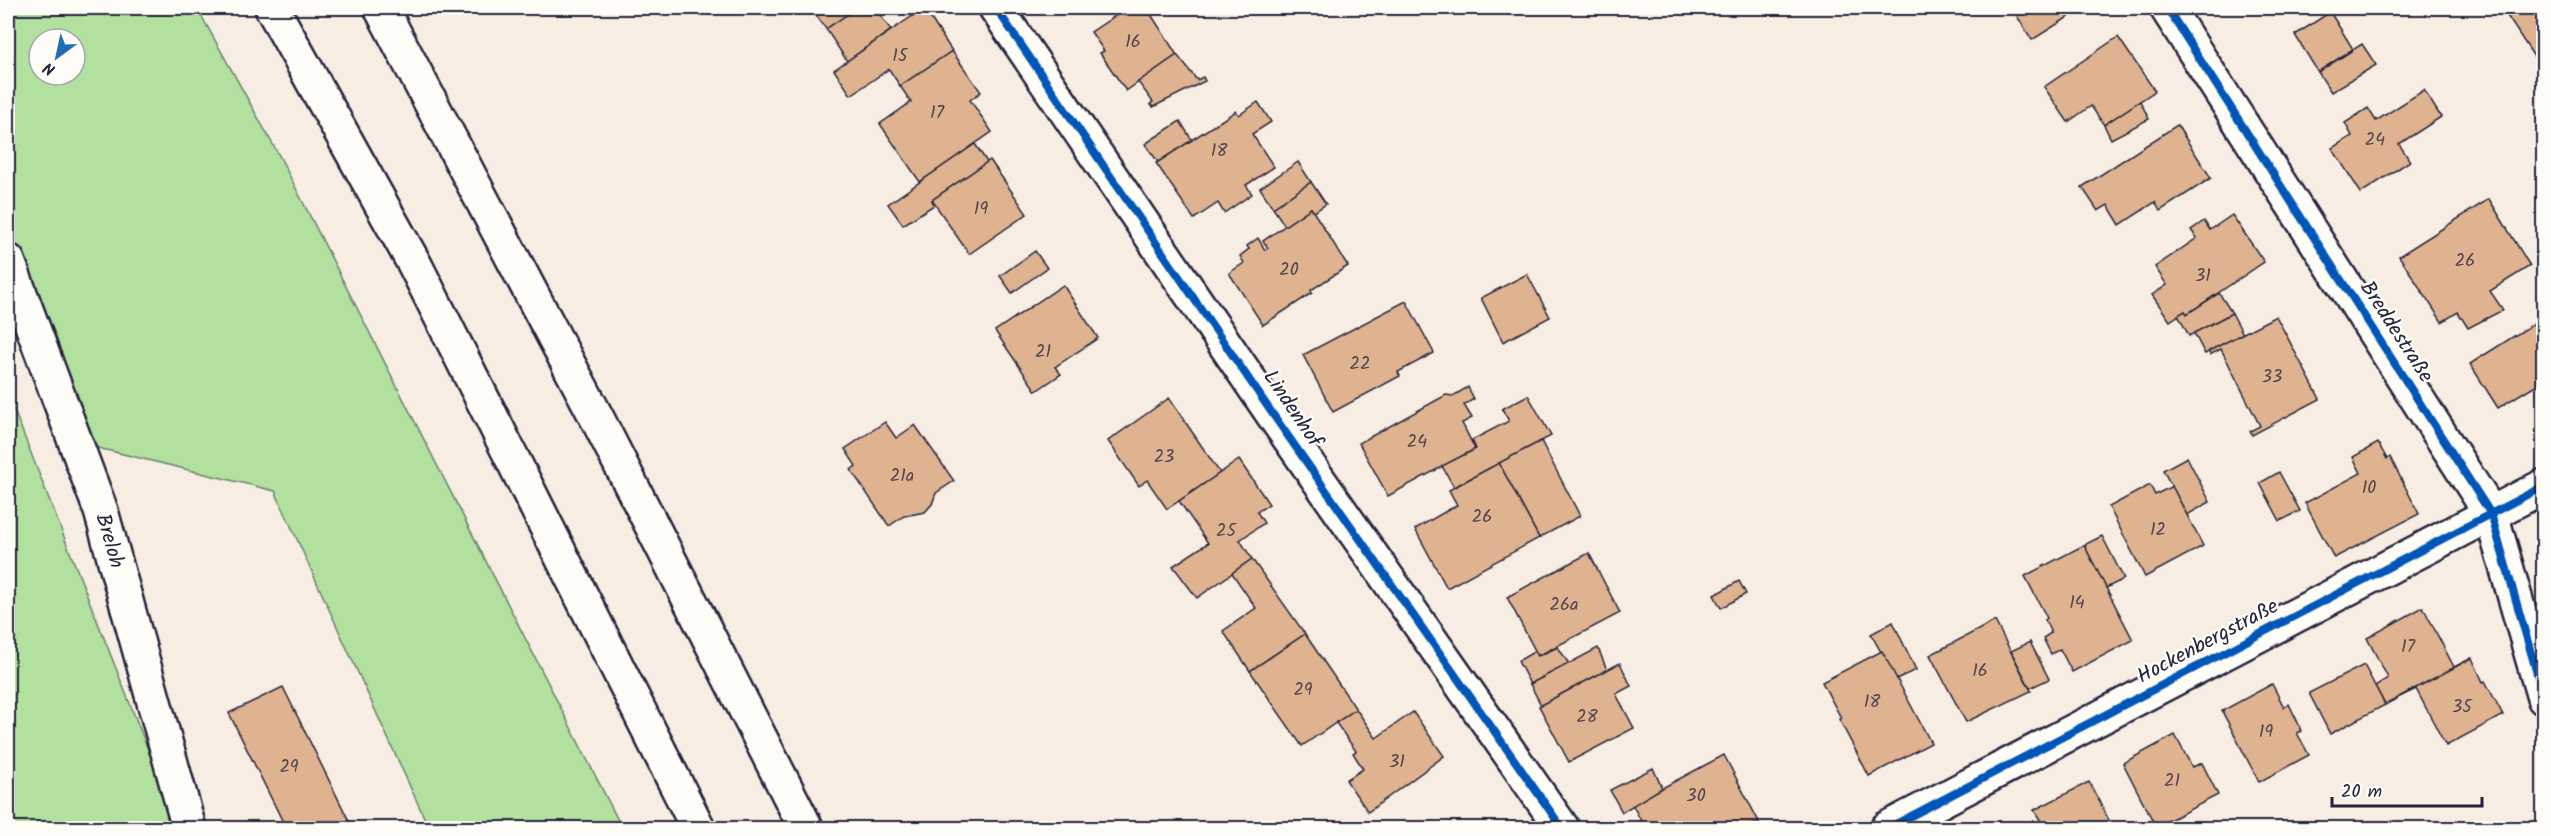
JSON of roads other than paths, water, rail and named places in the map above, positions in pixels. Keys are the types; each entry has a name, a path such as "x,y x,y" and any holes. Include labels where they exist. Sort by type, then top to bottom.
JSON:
{"main road":[{"path":"272,8 415,265 698,828"},
{"path":"381,8 600,422 806,828"},
{"name":"Lindenhof","path":"996,8 1274,416 1562,828"},
{"name":"Breddestraße","path":"2167,8 2492,514 2544,698"},
{"name":"Breloh","path":"8,261 102,512 189,828"},
{"name":"Hockenbergstraße","path":"1888,828 2544,486"}]}
